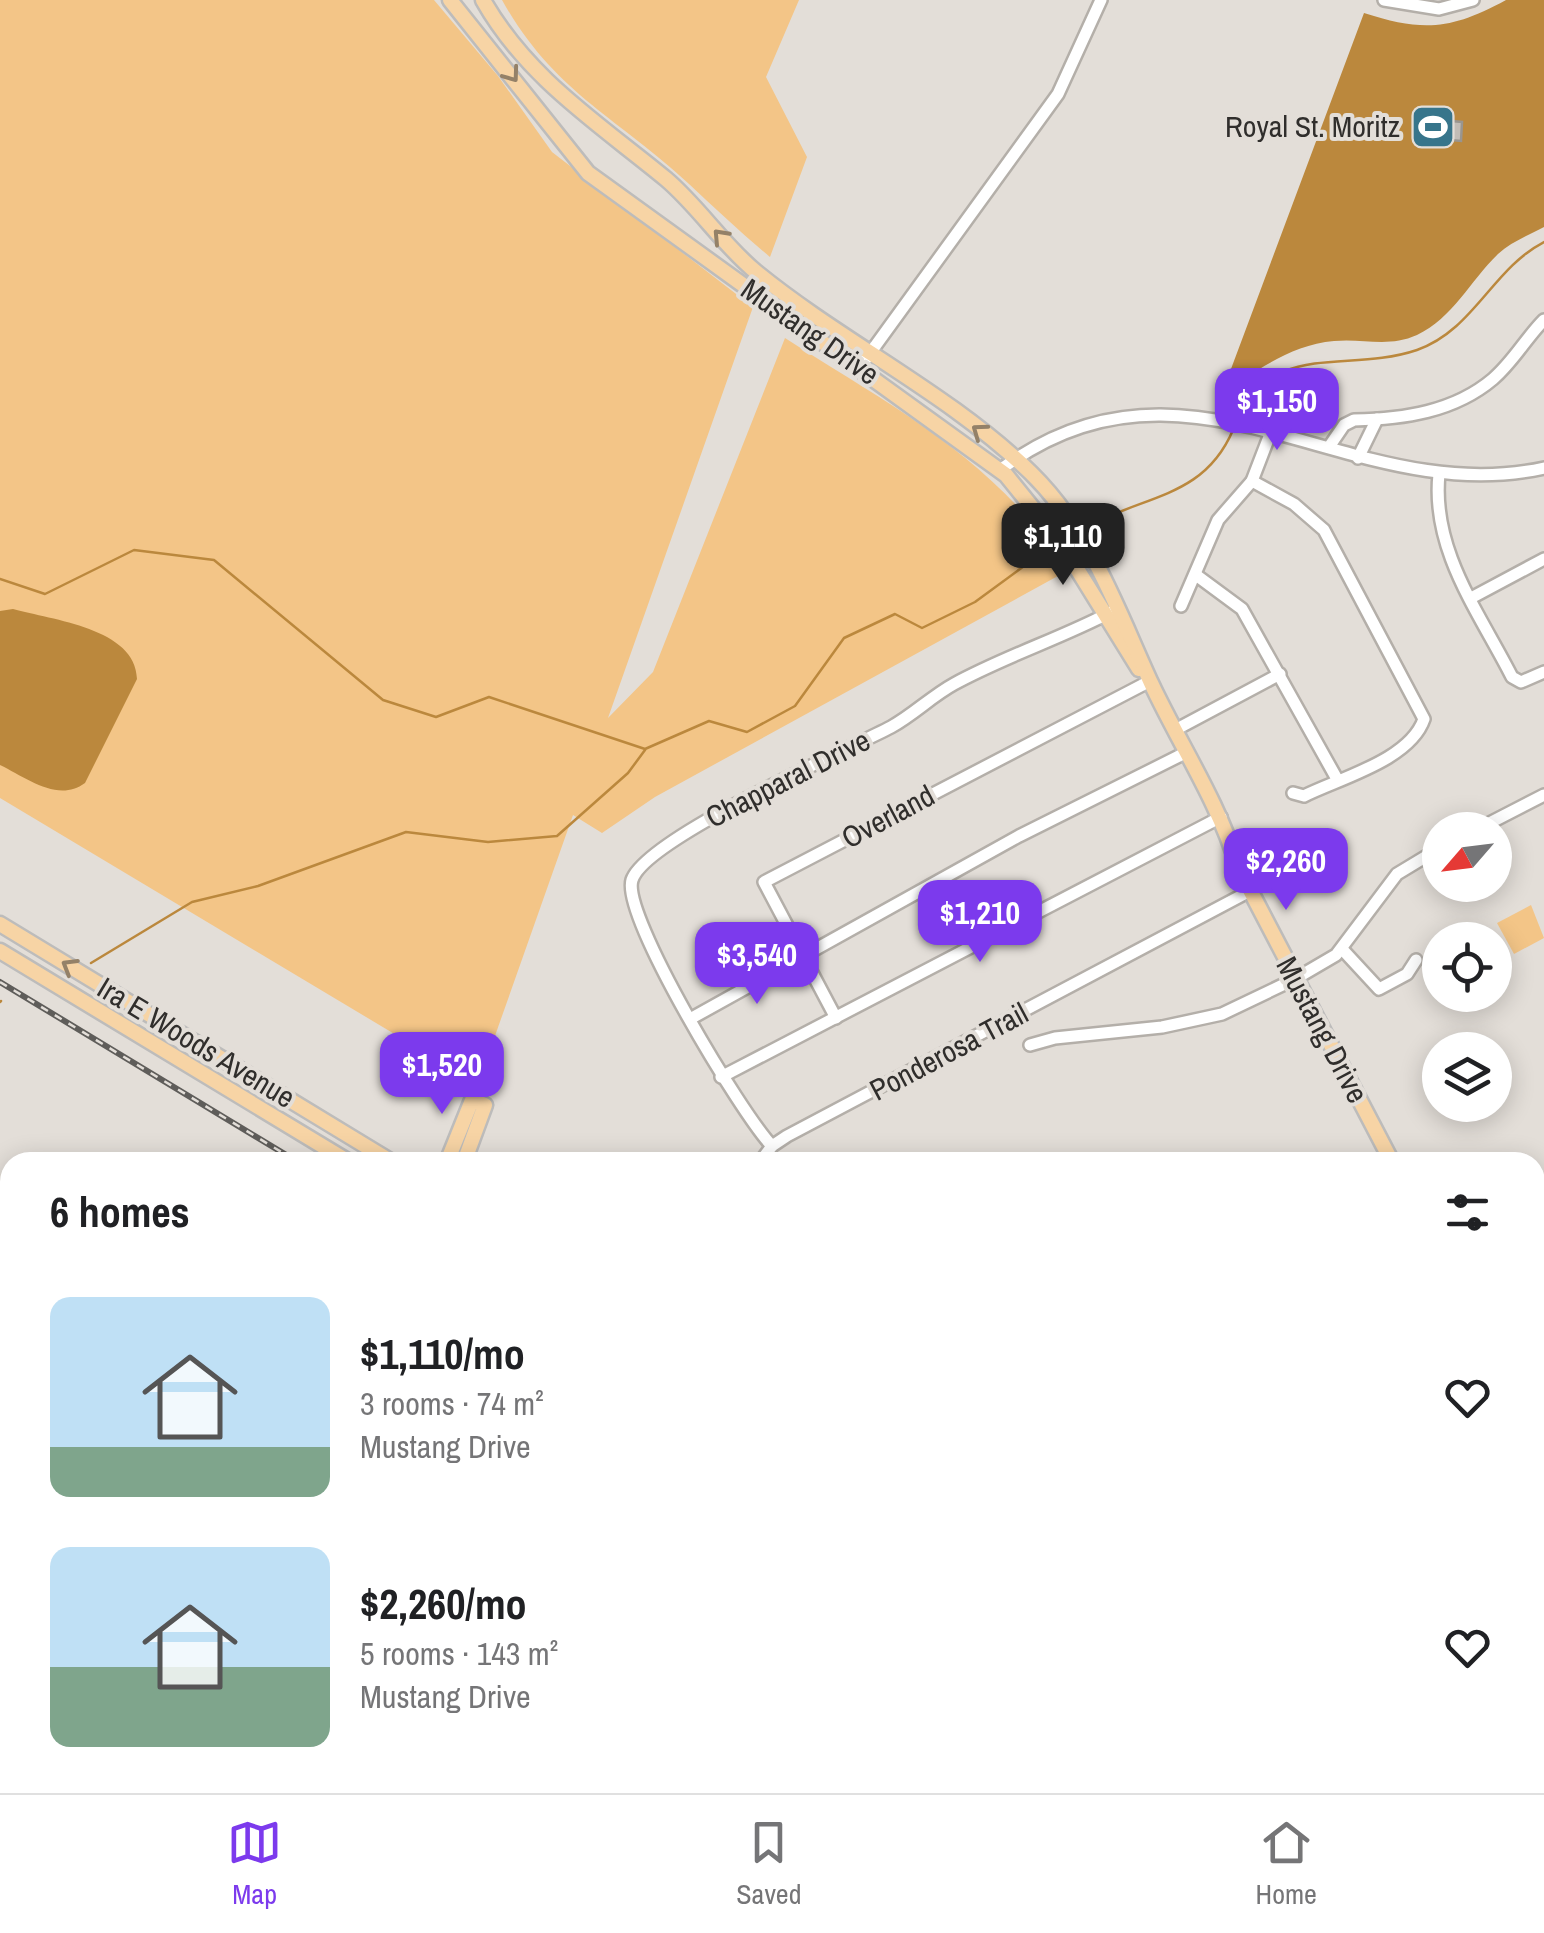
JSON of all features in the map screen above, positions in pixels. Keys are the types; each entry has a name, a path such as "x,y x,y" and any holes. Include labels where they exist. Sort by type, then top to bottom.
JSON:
{"main road":[{"name":"Mustang Drive","path":"450,0 588,172 1000,470 1038,511 1112,611"},
{"name":"Mustang Drive","path":"483,0 522,57 564,100 669,182 756,272 1014,459 1079,532 1112,611 1221,817 1250,892 1387,1152"},
{"name":"Ira E Woods Avenue","path":"0,924 375,1152"},
{"name":"Ira E Woods Avenue","path":"0,951 332,1152"},
{"path":"166,1052 184,1049 190,1040"},
{"path":"452,1152 478,1102 466,1152"}],"street":[{"path":"860,367 1058,94 1101,0"},
{"path":"1384,0 1439,9 1473,0"},
{"path":"1329,446 1344,425 1436,410 1473,392 1493,379 1544,320"},
{"path":"1000,470 1049,440 1085,427 1145,417 1215,417 1329,446 1358,458 1439,474 1544,468"},
{"path":"1358,458 1377,420"},
{"path":"1181,606 1218,520 1252,480 1272,430"},
{"path":"1439,474 1440,536 1471,598 1518,682 1544,672"},
{"path":"1252,480 1294,504 1324,530 1421,713 1422,725 1410,743 1304,796 1293,793"},
{"path":"1471,598 1544,559"},
{"path":"1196,575 1242,609 1337,780"},
{"name":"Chapparal Drive","path":"772,1146 721,1077 690,1019 634,907 632,878 641,866 691,827 718,818 777,779 824,762 896,724 952,685 1112,611"},
{"path":"1176,730 1280,674"},
{"name":"Overland","path":"836,1018 764,882 1150,680"},
{"path":"690,1019 806,958 984,854 1187,752"},
{"path":"1511,812 1544,795"},
{"path":"721,1077 1221,817"},
{"path":"1030,1045 1055,1038 1162,1028 1222,1014 1296,979 1342,949 1386,885 1422,864"},
{"name":"Ponderosa Trail","path":"768,1152 772,1146 1250,892"},
{"path":"1342,949 1379,989 1407,974 1416,960"}],"shaded area":[{"path":"0,0 434,0 498,76 552,152 753,307 608,718 653,672 785,338 903,412 975,466 1009,497 1067,571 655,797 602,833 573,815 478,1084 0,798"},
{"path":"502,0 799,0 766,77 807,157 770,257 565,81 522,32"},
{"name":"Royal St. Moritz","path":"1506,0 1544,0 1544,227 1498,254 1441,319 1417,335 1396,341 1345,340 1309,346 1243,379 1240,376 1231,388 1225,385 1364,13 1403,23 1436,25 1469,17"},
{"path":"13,609 108,637 133,662 137,679 85,783 75,789 53,790 0,765 0,611"},
{"path":"1531,905 1544,938 1514,954 1512,922 1499,922"}],"building":[{"path":"1430,119 1462,122 1461,141 1429,138"}],"waterway":[{"path":"1236,423 1251,396 1270,379 1291,369 1390,357 1437,341 1469,314 1510,267 1544,242"},
{"path":"1084,529 1188,483 1220,453 1233,430"},
{"path":"0,579 45,594 134,550 214,560 383,700 436,717 489,697 645,749 709,721 747,732 795,706 844,638 895,614 922,628 975,602 1054,544"},
{"path":"91,963 192,902 258,886 406,832 488,842 557,836 628,773 645,750"}],"railway":[{"path":"0,982 281,1152"}],"place":[{"name":"Royal St. Moritz","path":"1433,127"}]}
